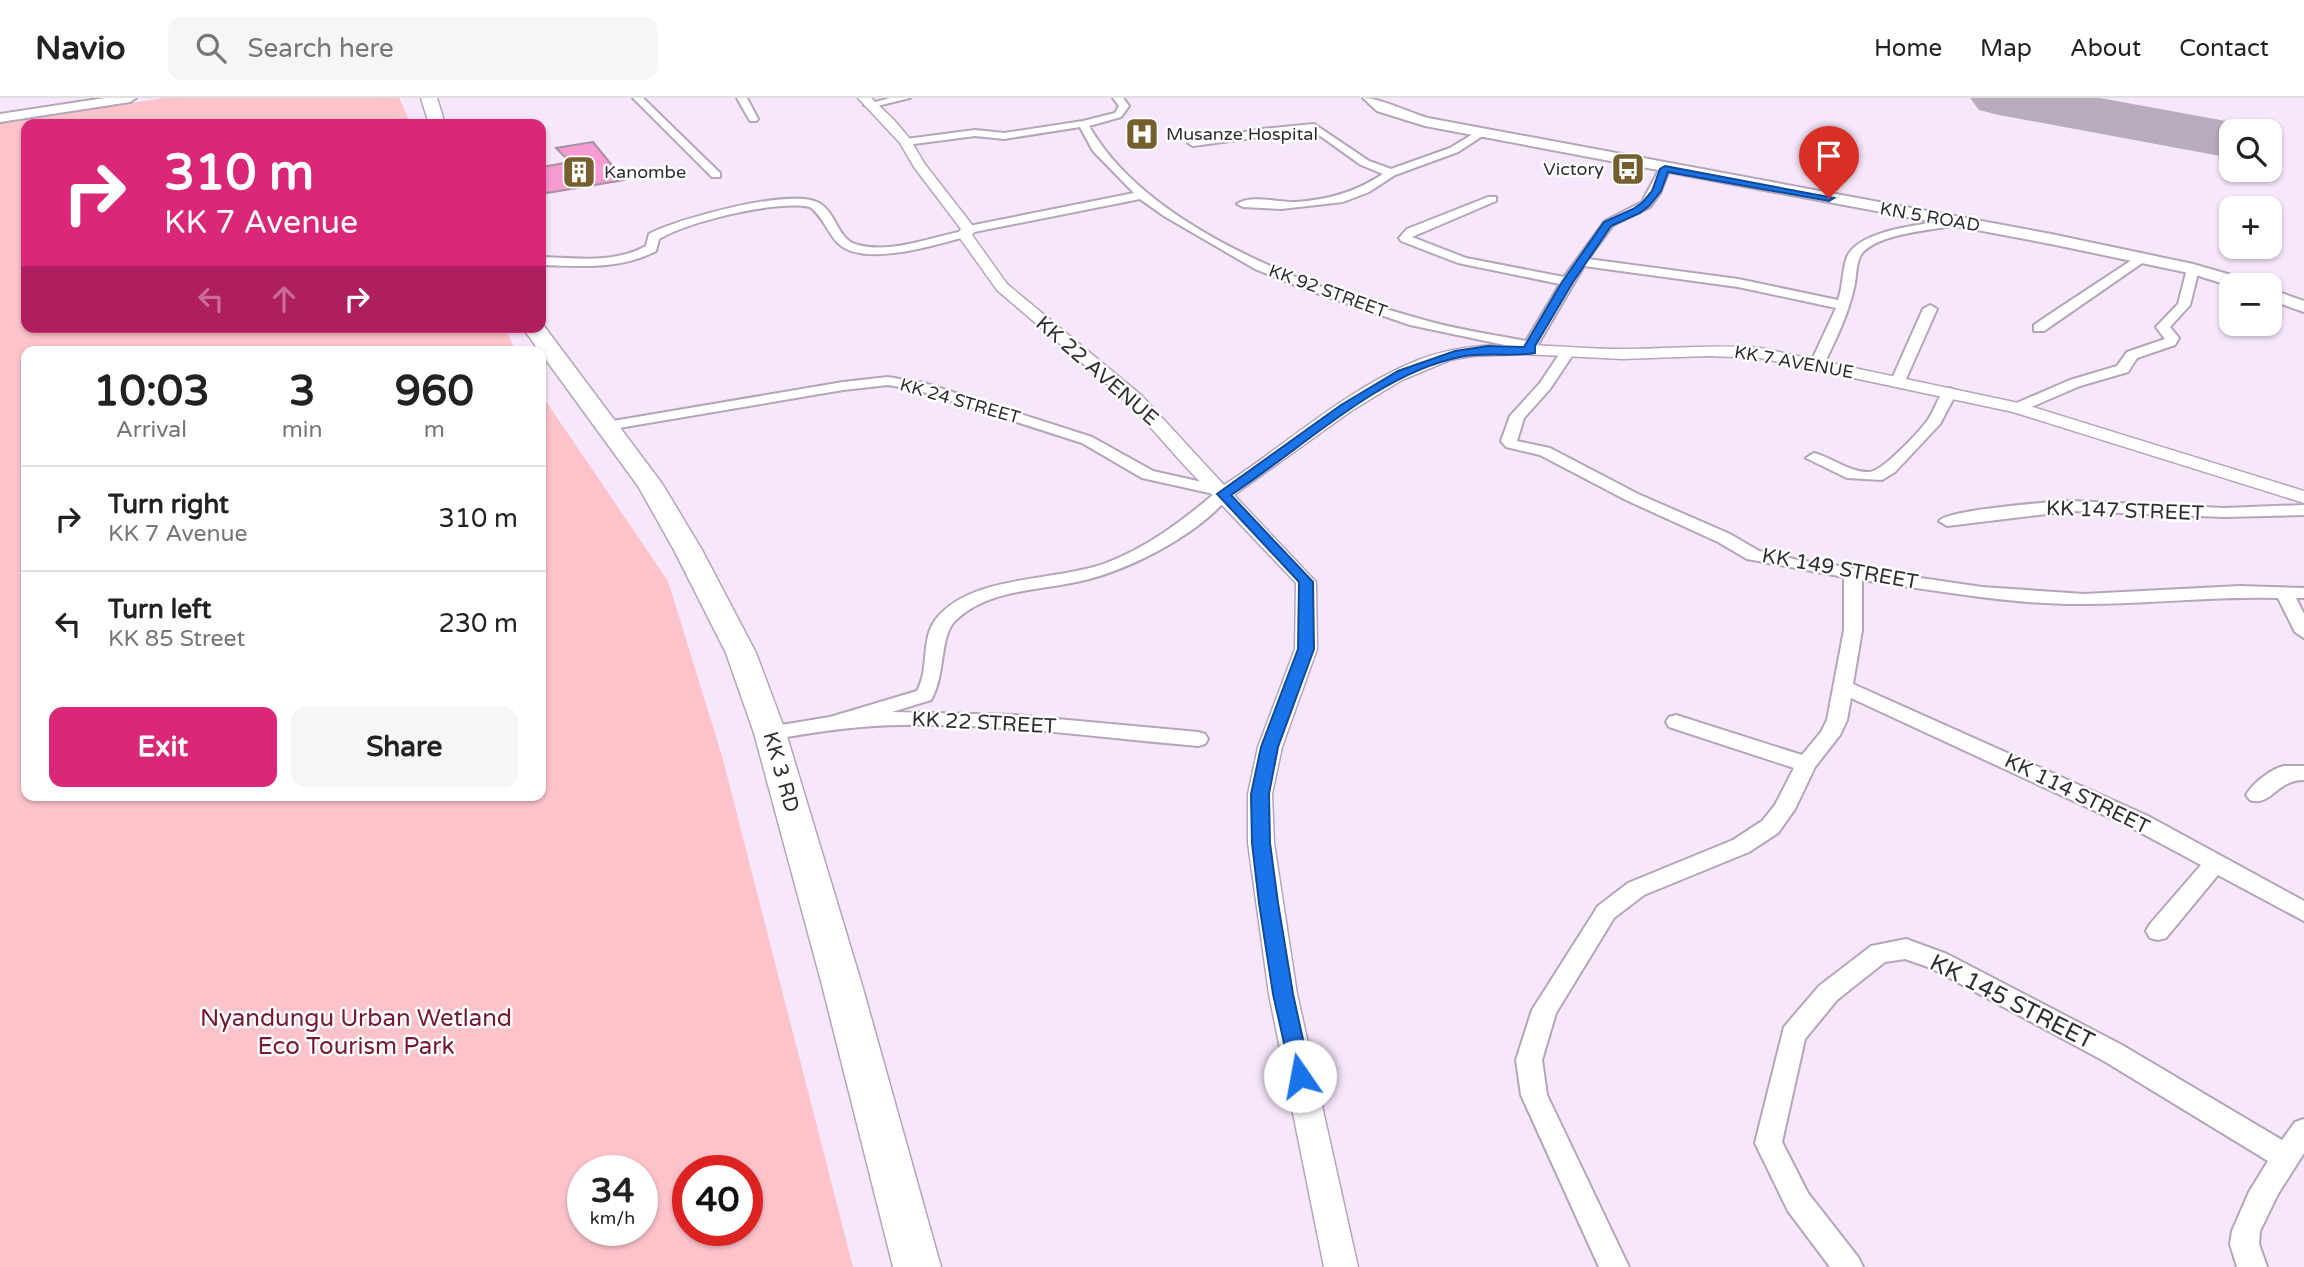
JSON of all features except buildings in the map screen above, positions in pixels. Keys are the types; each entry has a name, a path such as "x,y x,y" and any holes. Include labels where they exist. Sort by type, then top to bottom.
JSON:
{"highway":[{"path":"429,98 435,119"},
{"name":"KK 3 RD","path":"537,333 650,485 688,550 741,653 770,733 842,985 917,1267"}],"main road":[{"path":"0,117 130,98"},
{"name":"KN 5 ROAD","path":"1369,98 1381,108 1404,116 1482,133 1958,222 2141,258 2219,277"},
{"path":"2282,299 2304,307"}],"street":[{"path":"638,98 716,175"},
{"path":"743,98 753,119"},
{"path":"867,101 905,98"},
{"path":"906,142 975,133 1015,135 1083,124 1118,116 1124,106 1120,100"},
{"name":"KK 22 AVENUE","path":"867,101 890,122 906,142 918,164 967,232 1002,287 1135,399 1306,582 1306,649 1270,747 1260,794 1261,843 1283,994 1341,1267"},
{"name":"KK 92 STREET","path":"1083,124 1097,149 1142,195 1168,214 1235,254 1297,282 1429,326 1530,348"},
{"path":"1193,143 1314,127 1365,163 1391,173"},
{"path":"1243,204 1303,204 1348,198 1391,173 1454,150 1482,133"},
{"path":"1530,348 1567,282 1607,224 1646,204 1656,191 1665,169"},
{"path":"1284,190 1303,204"},
{"path":"546,261 594,262 633,257 652,248 653,237 668,229 732,211 805,202 817,206 835,234 856,249 889,248 1142,195"},
{"path":"1492,199 1411,232 1405,238 1479,263 1567,282"},
{"path":"1817,364 1839,317 1849,283 1852,258 1860,247 1882,238 1958,222"},
{"path":"2039,328 2078,298 2115,277 2141,258"},
{"path":"1582,262 1738,283 1842,305"},
{"path":"2017,408 2076,383 2117,372 2123,369 2127,359 2133,355 2170,342 2172,338 2163,327 2184,305 2193,269"},
{"path":"1898,381 1930,309"},
{"name":"KK 7 AVENUE","path":"1221,492 1261,470 1346,408 1402,373 1455,354 1488,349 1530,348 1567,353 1736,351 1817,364 2017,408 2304,497"},
{"name":"KK 149 STREET","path":"1567,353 1539,394 1520,410 1512,421 1509,441 1511,444 1545,451 1632,497 1724,538 1754,555 1798,565 1983,592 2084,599 2227,592 2304,593"},
{"name":"KK 24 STREET","path":"607,426 843,386 888,381 919,386 1087,440 1148,475 1221,492"},
{"path":"1814,458 1853,475 1876,477 1889,469 1935,421 1951,392"},
{"path":"836,722 924,695 931,687 935,637 940,625 951,614 984,596 1110,568 1194,520 1221,492"},
{"name":"KK 147 STREET","path":"1947,521 2055,506 2247,515 2304,510"},
{"path":"1614,1267 1534,1095 1529,1060 1544,1010 1606,912 1636,889 1741,846 1770,827 1784,809 1806,764 1830,736 1837,720 1853,630 1853,573"},
{"path":"2284,592 2304,632"},
{"name":"KK 114 STREET","path":"1844,688 2140,822 2304,912"},
{"name":"KK 22 STREET","path":"770,733 836,722 918,719 1198,739"},
{"path":"1676,722 1806,764"},
{"path":"2257,794 2284,773 2304,773"},
{"path":"2158,931 2214,865"},
{"name":"KK 145 STREET","path":"1848,1267 1798,1202 1768,1143 1793,1035 1829,992 1879,953 1906,949 1939,961 2113,1053 2286,1157"},
{"path":"2252,1267 2244,1242 2250,1220 2304,1131"}],"green space":[{"name":"Nyandungu Urban Wetland Eco Tourism Park","path":"164,98 399,98 409,119 26,119"},
{"name":"Nyandungu Urban Wetland Eco Tourism Park","path":"21,120 21,333 508,333 513,346 21,346 21,801 546,801 546,401 668,581 722,756 853,1267 0,1267 0,123"}],"runway":[{"path":"1999,98 2219,137"}],"place":[{"name":"Musanze Hospital","path":"1142,134"},
{"name":"Victory","path":"1628,169"},
{"name":"Kanombe","path":"579,172"}],"route":[{"path":"1300,1076 1283,994 1269,903 1261,843 1260,794 1270,747 1306,649 1306,582 1223,494 1261,470 1306,435 1402,373 1455,354 1488,349 1531,350 1530,346 1567,282 1607,224 1646,204 1656,191 1665,169 1829,198"}]}
